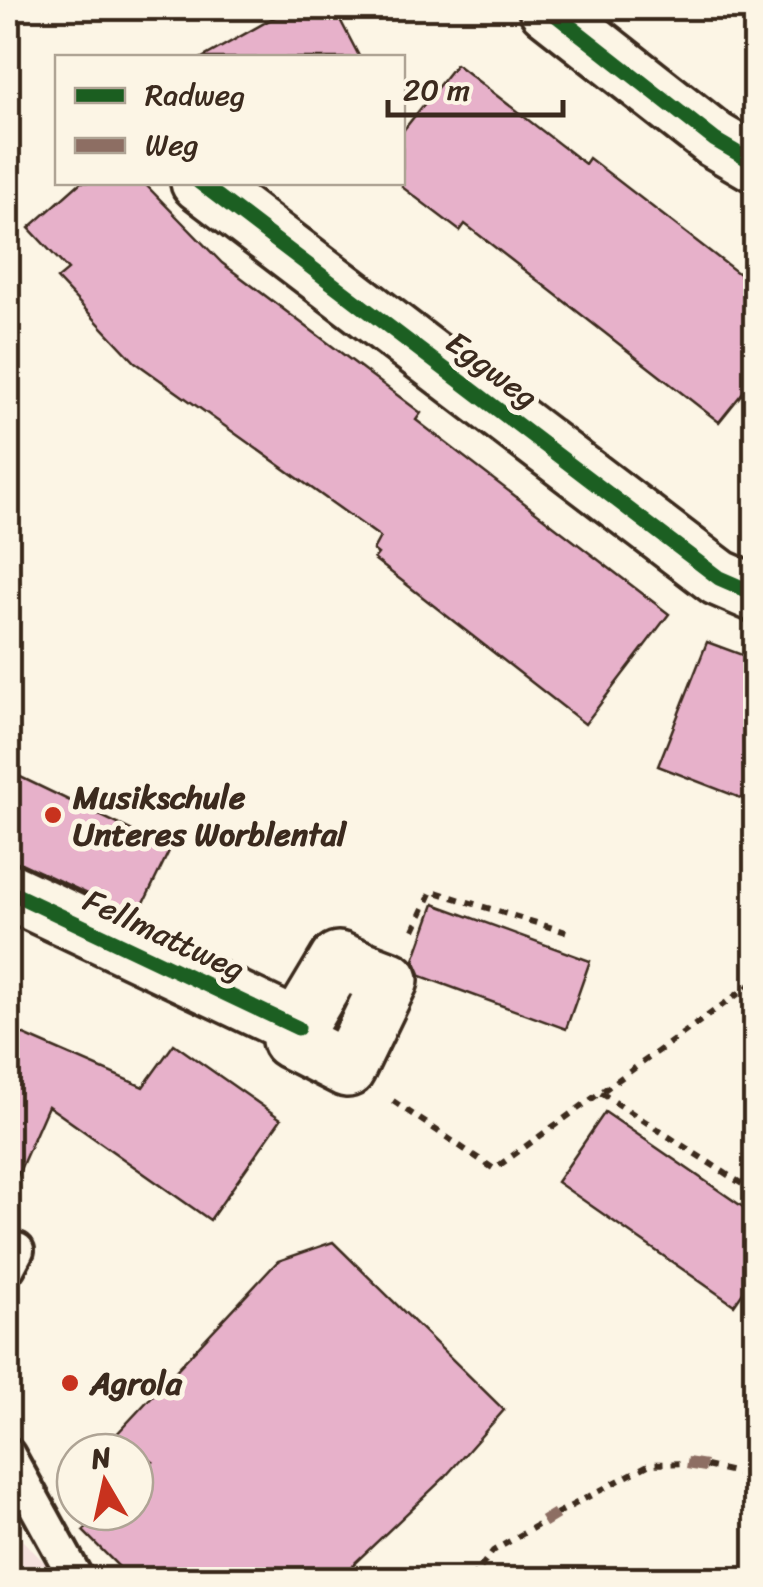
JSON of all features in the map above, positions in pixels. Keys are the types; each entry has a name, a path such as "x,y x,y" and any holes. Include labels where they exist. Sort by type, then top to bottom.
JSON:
{"street":[{"path":"548,8 714,140 756,164"},
{"name":"Eggweg","path":"203,185 719,578 756,594"},
{"name":"Fellmattweg","path":"8,891 298,1028 290,1040 347,1069"},
{"path":"298,1028 338,960 390,980 347,1069"}],"lane":[{"path":"8,1456 77,1580"}],"path":[{"path":"432,891 566,932"},
{"path":"347,1069 494,1168 756,980"},
{"path":"601,1092 756,1193"},
{"path":"556,1514 650,1464 688,1463"},
{"path":"706,1466 756,1477"},
{"path":"472,1580 493,1551 543,1522"}],"shaded area":[{"path":"8,1526 61,1579 8,1579"}],"building":[{"path":"291,8 334,8 358,55 207,55"},
{"path":"456,64 585,164 589,158 756,287 756,376 719,422 465,224 460,231 402,187 405,128"},
{"path":"78,185 146,185 222,263 421,413 416,420 669,614 585,724 374,559 378,554 373,550 380,537 135,362 57,279 68,270 29,228"},
{"path":"707,642 756,660 756,804 658,766"},
{"name":"Musikschule Unteres Worblental","path":"8,771 170,849 137,917 8,860"},
{"path":"434,904 590,961 566,1029 421,976 414,960"},
{"path":"8,1028 143,1087 174,1044 281,1119 210,1220 48,1106 8,1197"},
{"path":"605,1112 756,1216 756,1273 734,1305 557,1182"},
{"path":"333,1242 504,1410 445,1477 337,1580 132,1580 84,1532 155,1532 155,1432 119,1432 278,1261"}],"marked path":[{"path":"687,1463 706,1466"},
{"path":"543,1522 556,1514"}],"cycle path":[{"path":"547,8 715,140 756,164"},
{"path":"203,185 719,578 756,594"},
{"path":"8,891 298,1028"}],"place":[{"name":"Musikschule Unteres Worblental","path":"53,815"},
{"name":"Agrola","path":"70,1383"}]}
